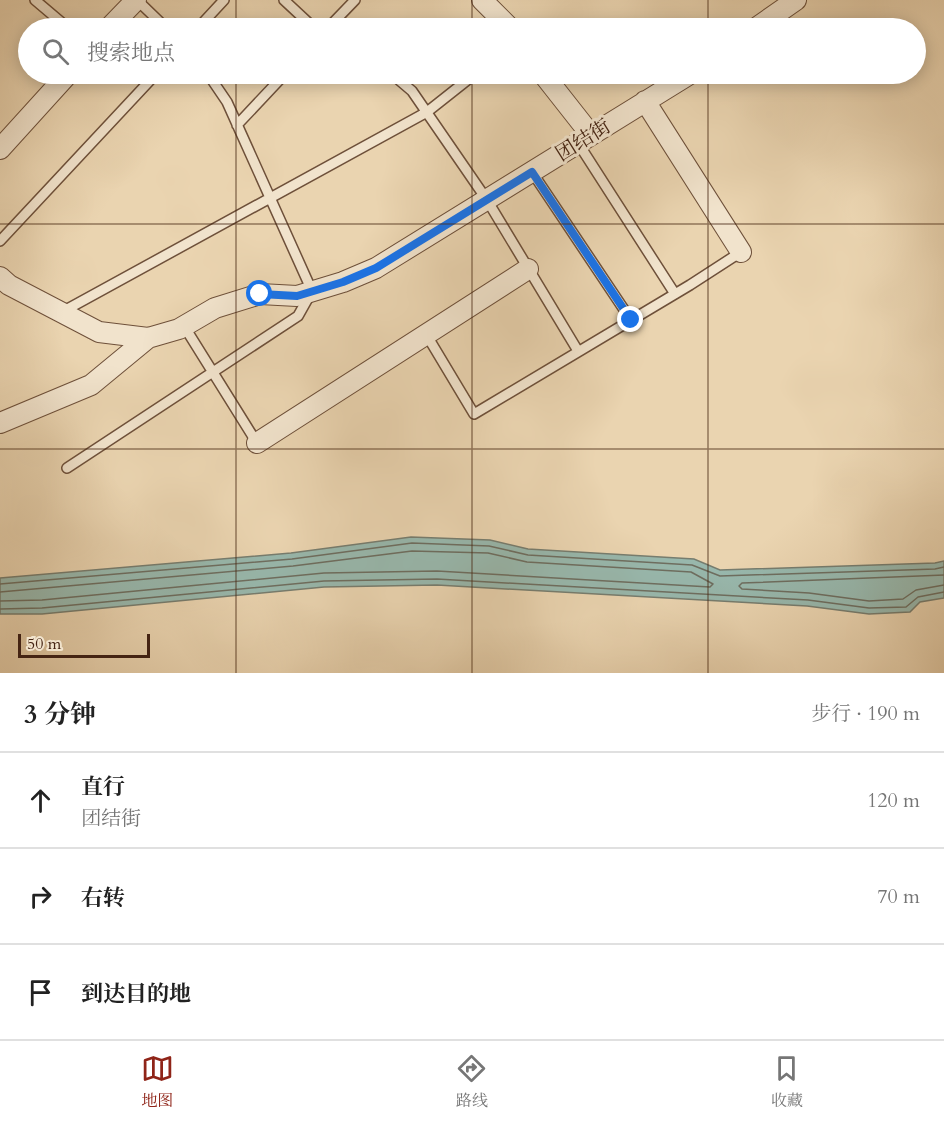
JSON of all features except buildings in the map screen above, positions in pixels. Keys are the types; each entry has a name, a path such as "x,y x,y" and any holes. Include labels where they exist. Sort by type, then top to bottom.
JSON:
{"street":[{"path":"119,18 136,0"},
{"path":"482,0 500,18"},
{"path":"770,18 796,0"},
{"path":"0,149 59,84"},
{"path":"549,84 585,139"},
{"name":"团结街","path":"148,338 184,326 215,308 260,294 297,296 343,282 376,268 673,84"},
{"path":"645,101 741,252"},
{"path":"257,443 528,269"},
{"path":"0,277 9,285 99,332 148,338"},
{"path":"0,423 91,385 148,338"}],"lane":[{"path":"35,0 56,18"},
{"path":"136,0 155,18"},
{"path":"207,18 224,0"},
{"path":"284,0 303,18"},
{"path":"338,18 355,0"},
{"path":"0,241 147,84"},
{"path":"67,468 298,316 312,291 227,102 215,84"},
{"path":"237,125 276,84"},
{"path":"404,84 412,91 487,200 578,351"},
{"path":"61,312 426,112 463,84"},
{"path":"585,139 675,294"},
{"path":"532,172 631,320"},
{"path":"426,334 474,414 741,252"},
{"path":"184,326 257,443"}],"water":[{"path":"411,537 490,540 528,549 694,559 720,570 944,561 944,598 920,602 910,612 869,614 807,606 437,585 324,587 42,614 0,614 0,578 291,553"}],"route":[{"path":"260,294 297,296 343,282 376,268 532,172 631,320"}]}
